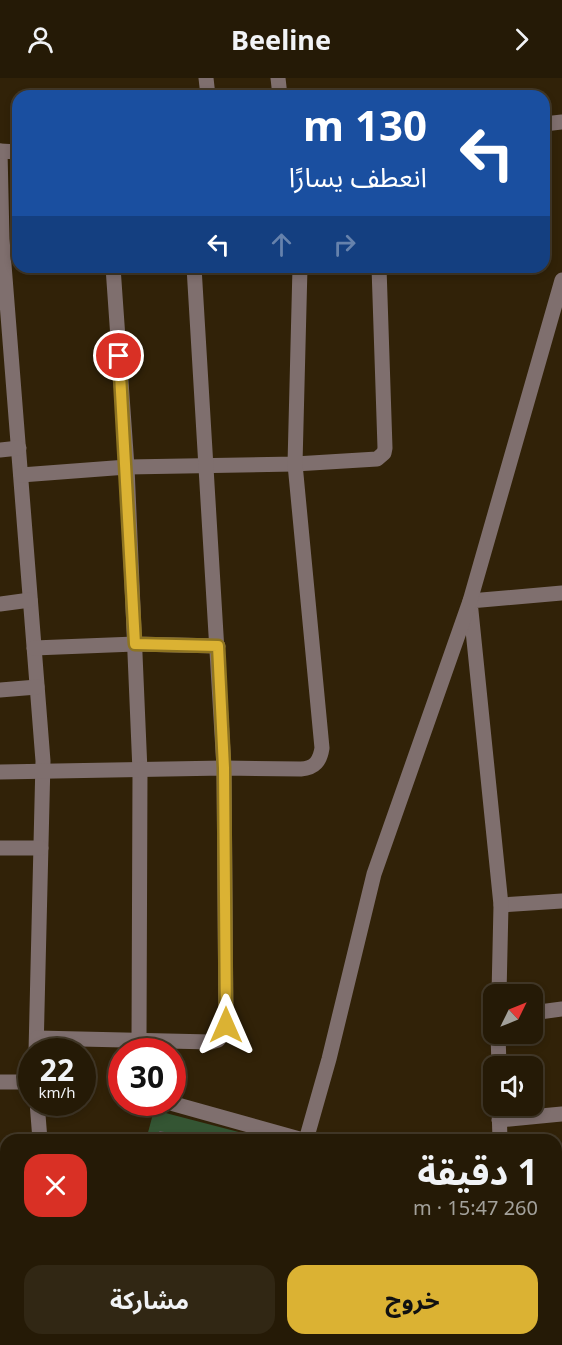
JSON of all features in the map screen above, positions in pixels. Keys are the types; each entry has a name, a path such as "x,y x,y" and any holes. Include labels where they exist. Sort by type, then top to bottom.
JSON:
{"street":[{"path":"0,151 4,298 19,448 43,770 36,1038"},
{"path":"2,239 12,239"},
{"path":"112,273 127,467 140,771 139,1038"},
{"path":"186,1042 218,1040 226,1030 224,768 208,465 194,273"},
{"path":"0,772 224,768 301,770 309,769 321,758 322,748 295,464 300,273"},
{"path":"21,475 127,467 372,461 384,453 379,273"},
{"path":"306,1134 329,1059 374,874 470,600 562,280"},
{"path":"0,450 19,448"},
{"path":"470,600 562,592"},
{"path":"0,604 30,600"},
{"path":"470,600 501,905 499,984"},
{"path":"34,648 135,644 218,646"},
{"path":"0,690 37,687"},
{"path":"0,848 41,848"},
{"path":"501,905 562,901"},
{"path":"543,1011 562,1009"},
{"path":"0,1082 18,1082"},
{"path":"186,1107 282,1134"},
{"path":"543,1114 562,1114"},
{"path":"38,1116 40,1134"},
{"path":"499,1116 500,1134"}],"green space":[{"path":"152,1116 177,1116 246,1134 148,1134"}],"route":[{"path":"119,356 127,467 135,644 218,646 224,768 226,1025"}]}
